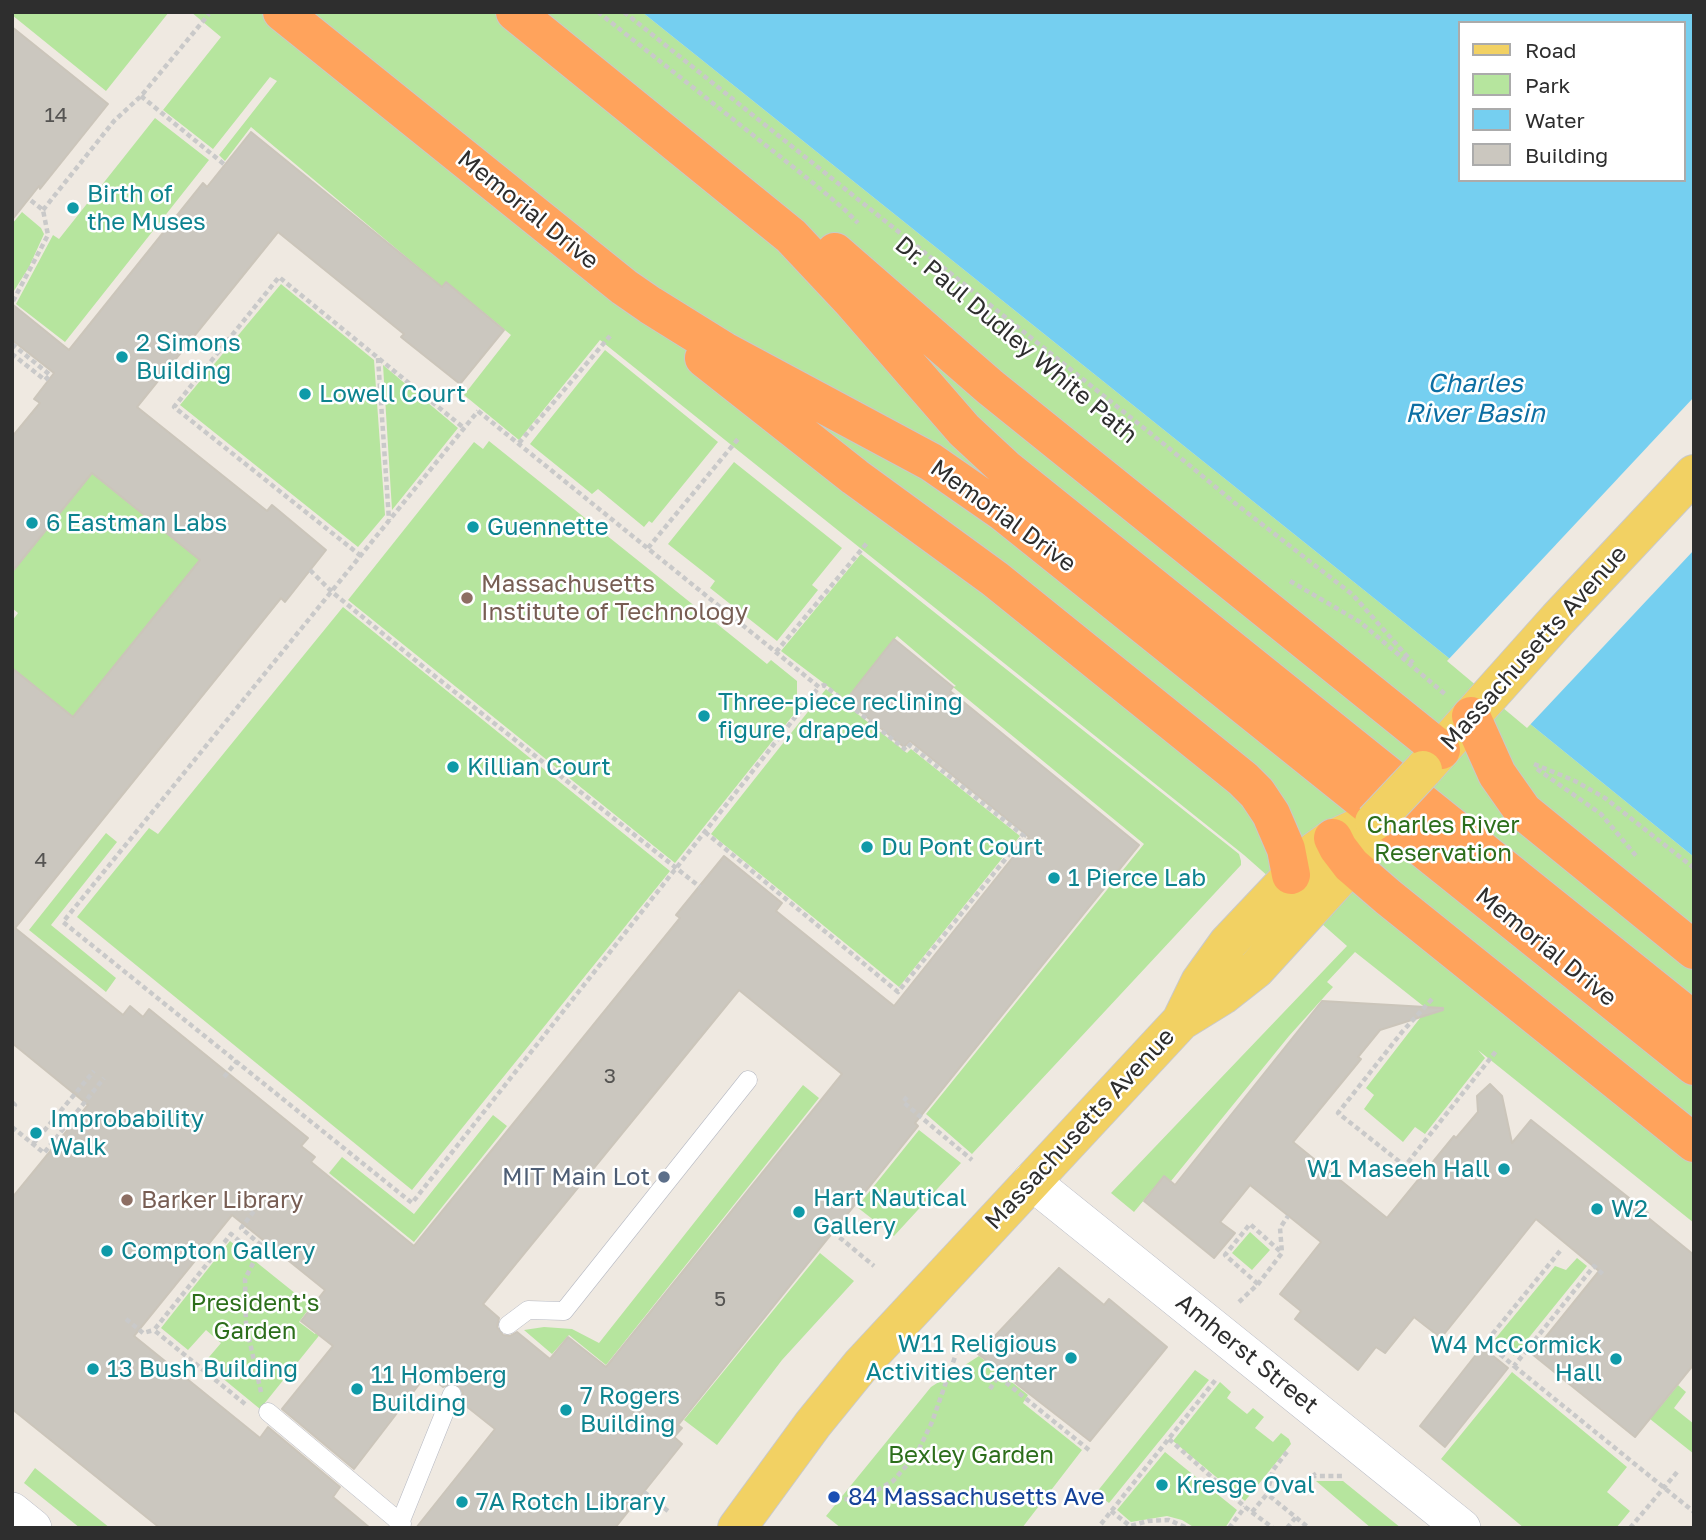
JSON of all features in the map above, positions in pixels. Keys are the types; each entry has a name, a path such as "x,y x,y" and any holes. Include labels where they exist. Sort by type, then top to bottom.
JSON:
{"highway":[{"name":"Memorial Drive","path":"282,12 624,287 675,322 931,462 988,500 1694,1066"},
{"name":"Memorial Drive","path":"515,12 771,219 811,256 964,430 1005,468 1694,1021"},
{"path":"661,130 840,256 969,369 1432,760"},
{"path":"624,287 764,408 995,579 1243,779 1257,793 1271,814 1286,849 1292,875"},
{"path":"1478,708 1497,775 1523,811 1694,950"},
{"path":"1355,839 1694,1143"}],"main road":[{"name":"Massachusetts Avenue","path":"737,1528 813,1424 861,1365 1181,1021 1223,995 1256,969 1355,839 1432,760 1694,474"},
{"name":"Massachusetts Avenue","path":"1181,1021 1200,982 1220,953 1292,875 1315,851 1355,839"}],"street":[{"name":"Amherst Street","path":"1031,1181 1462,1528"},
{"path":"12,1511 33,1528"}],"lane":[{"path":"508,1325 528,1310 564,1311 748,1080"},
{"path":"268,1412 400,1526 452,1394"}],"path":[{"path":"598,12 812,183 860,226"},
{"path":"624,12 1353,595 1424,677 1360,622 1282,575"},
{"path":"43,210 114,121 141,96 209,14"},
{"path":"141,96 225,165"},
{"path":"13,302 48,235 43,210 29,199"},
{"path":"361,556 174,407 279,277 464,428"},
{"path":"519,443 610,336"},
{"path":"12,344 50,375 45,380 12,354"},
{"path":"378,358 389,521"},
{"path":"705,832 898,992 1024,836 911,745 906,750 824,685 820,687 677,867 412,1203 63,922 478,411 820,687"},
{"path":"648,548 738,439"},
{"path":"776,652 867,543"},
{"path":"310,570 332,592 462,698 700,887"},
{"path":"1529,762 1575,781 1605,798 1694,868"},
{"path":"1554,779 1611,824 1643,864"},
{"path":"1432,999 1402,1032 1338,1113 1405,1166 1497,1051"},
{"path":"224,1077 237,1061"},
{"path":"33,1144 94,1071"},
{"path":"12,1127 44,1153 104,1078"},
{"path":"907,1097 903,1102 906,1105 972,1160"},
{"path":"12,1102 15,1105 12,1108"},
{"path":"154,1330 263,1419 268,1412 262,1399 246,1325 245,1279 262,1246 241,1228 261,1202"},
{"path":"1238,1302 1258,1284 1282,1254 1280,1228 1288,1216"},
{"path":"1258,1284 1224,1255 1250,1224 1282,1254"},
{"path":"833,1232 874,1266"},
{"path":"126,1319 143,1333 154,1330 231,1234 257,1256"},
{"path":"1560,1251 1486,1342 1694,1512"},
{"path":"1514,1366 1594,1266 1605,1276"},
{"path":"836,1500 872,1493 893,1481 907,1465 932,1422 956,1354"},
{"path":"990,1389 998,1376 1089,1450"},
{"path":"1101,1524 1217,1378"},
{"path":"1169,1438 1245,1507 1273,1528"},
{"path":"1252,1512 1267,1494 1272,1470 1287,1452"},
{"path":"1630,1528 1678,1471"},
{"path":"1313,1473 1315,1476 1341,1476 1352,1484"},
{"path":"644,1492 668,1511"},
{"path":"1267,1494 1309,1528"},
{"path":"1229,1528 1245,1507"},
{"path":"1111,1511 1130,1526 1148,1521 1169,1520 1187,1528"},
{"path":"1287,1528 1296,1517"}],"green space":[{"path":"12,12 169,12 106,91 12,15"},
{"name":"Charles River Reservation","path":"191,12 642,12 1460,667 1694,857 1694,1223 1478,1050 1485,1058 1425,1134 1415,1127 1403,1142 1364,1109 1374,1095 1366,1088 1427,1009 1355,952 1327,982 1333,987 1289,1036 1171,1181 1164,1176 1134,1212 1111,1193 1347,946 1244,855 600,340 519,440 464,395 511,335 446,282 442,287 251,127 225,161 219,155 277,81 270,77 213,149 163,110 221,37"},
{"path":"155,118 209,160 65,342 16,304 53,235 59,239"},
{"path":"22,212 41,228 44,234 29,267 12,294 12,224"},
{"path":"281,284 374,360 385,515 358,547 180,405"},
{"path":"605,350 718,442 652,523 649,521 644,527 598,489 592,494 530,444"},
{"path":"383,365 458,428 392,510"},
{"path":"489,441 767,664 771,660 797,681 797,700 802,704 675,863 348,600 474,442 483,449"},
{"path":"734,462 842,548 812,585 818,590 777,641 710,588 715,581 668,544"},
{"path":"92,473 200,560 65,728 12,681 12,621 18,613 12,608 12,572"},
{"path":"861,554 1239,854 1241,861 1241,865 972,1154 926,1114 1144,844 953,687 956,686 897,636 846,700 781,651"},
{"path":"343,607 670,871 412,1190 77,917 149,828 158,834"},
{"name":"Du Pont Court","path":"826,689 907,753 911,749 1020,836 899,987 711,834"},
{"path":"106,833 117,842 51,925 116,978 106,992 29,930"},
{"path":"803,1085 819,1098 606,1365 569,1335 552,1354 524,1330 544,1327 572,1329 599,1343"},
{"path":"493,1115 507,1126 414,1242 329,1173 342,1157 414,1214"},
{"path":"919,1130 961,1163 894,1236 857,1207"},
{"path":"1250,1232 1270,1250 1252,1270 1232,1253"},
{"name":"President's Garden","path":"230,1241 311,1306 299,1322 315,1334 326,1319 330,1322 260,1409 204,1363 221,1343 206,1330 188,1350 161,1328"},
{"path":"820,1253 854,1281 782,1360 717,1445 684,1420"},
{"path":"1577,1258 1587,1266 1514,1356 1495,1339 1555,1266 1566,1270"},
{"name":"Bexley Garden","path":"979,1356 1028,1395 1023,1403 1082,1450 1022,1528 841,1528 826,1516 931,1387"},
{"path":"1195,1370 1209,1380 1109,1503 1096,1493"},
{"path":"1512,1372 1627,1467 1607,1492 1630,1511 1616,1528 1524,1528 1441,1459"},
{"path":"1220,1382 1231,1392 1227,1398 1247,1414 1253,1408 1264,1417 1255,1428 1273,1442 1281,1433 1291,1444 1245,1501 1173,1441"},
{"path":"1678,1385 1686,1392 1674,1408 1694,1424 1694,1454 1650,1419"},
{"path":"1165,1452 1237,1510 1225,1528 1195,1528 1182,1520 1167,1516 1131,1522 1117,1510"},
{"path":"35,1468 110,1528 80,1528 24,1483"},
{"path":"1316,1481 1343,1481 1401,1528 1371,1528"}],"water":[{"name":"Charles River Basin","path":"642,12 1694,12 1694,857 1460,667"}],"pier":[{"path":"1694,397 1694,550 1527,728 1447,661"}],"building":[{"path":"12,27 108,104 12,220"},
{"path":"251,132 442,287 446,282 504,330 460,384 401,337 404,334 278,232 137,407 267,511 272,505 326,550 285,602 281,598 15,928 123,1015 130,1006 143,1017 149,1009 308,1138 301,1146 315,1157 311,1162 414,1246 680,918 676,915 724,856 782,903 776,911 894,1006 1029,837 910,741 904,747 846,700 894,639 953,687 950,691 1139,845 915,1123 918,1126 678,1425 682,1428 674,1437 682,1444 615,1528 416,1528 495,1429 461,1402 463,1393 460,1387 451,1383 443,1387 427,1374 354,1469 282,1409 333,1346 301,1321 325,1290 232,1215 134,1336 260,1438 268,1427 340,1487 333,1497 370,1528 160,1528 12,1409 12,1198 88,1105 12,1043 12,668 73,717 200,560 92,473 12,572 12,437 40,403 34,399 54,373 12,340 12,304 69,350 203,183 207,187","holes":["739,990 842,1074 606,1367 568,1337 550,1359 517,1332 510,1336 503,1335 497,1327 499,1318 483,1304"]},
{"name":"W1 Maseeh Hall","path":"1322,1001 1443,1008 1380,1030 1358,1057 1361,1059 1293,1142 1387,1218 1454,1136 1456,1138 1478,1112 1477,1096 1490,1084 1502,1096 1512,1143 1531,1120 1648,1213 1646,1216 1694,1255 1694,1364 1635,1437 1532,1354 1599,1271 1536,1219 1441,1338 1414,1317 1385,1353 1376,1347 1358,1370 1295,1319 1301,1311 1280,1294 1321,1242 1250,1185 1220,1222 1235,1233 1214,1258 1144,1201 1164,1176 1175,1185"},
{"name":"W11 Religious Activities Center","path":"1059,1268 1104,1305 1109,1299 1167,1347 1090,1441 978,1354"},
{"path":"1482,1347 1508,1368 1445,1447 1420,1426"}],"place":[{"name":"Birth of the Muses","path":"73,208"},
{"name":"2 Simons Building","path":"122,357"},
{"name":"Lowell Court","path":"305,394"},
{"name":"6 Eastman Labs","path":"32,523"},
{"name":"Guennette","path":"473,527"},
{"name":"Massachusetts Institute of Technology","path":"467,598"},
{"name":"Three-piece reclining figure, draped","path":"704,716"},
{"name":"Killian Court","path":"453,767"},
{"name":"Du Pont Court","path":"867,847"},
{"name":"1 Pierce Lab","path":"1054,878"},
{"name":"Improbability Walk","path":"36,1133"},
{"name":"W1 Maseeh Hall","path":"1504,1169"},
{"name":"MIT Main Lot","path":"664,1177"},
{"name":"Barker Library","path":"127,1200"},
{"name":"W2","path":"1597,1209"},
{"name":"Hart Nautical Gallery","path":"799,1212"},
{"name":"Compton Gallery","path":"107,1251"},
{"name":"W11 Religious Activities Center","path":"1071,1358"},
{"name":"W4 McCormick Hall","path":"1616,1359"},
{"name":"13 Bush Building","path":"93,1369"},
{"name":"11 Homberg Building","path":"357,1389"},
{"name":"7 Rogers Building","path":"566,1410"},
{"name":"Kresge Oval","path":"1162,1485"},
{"name":"84 Massachusetts Ave","path":"834,1497"},
{"name":"7A Rotch Library","path":"462,1502"}]}
